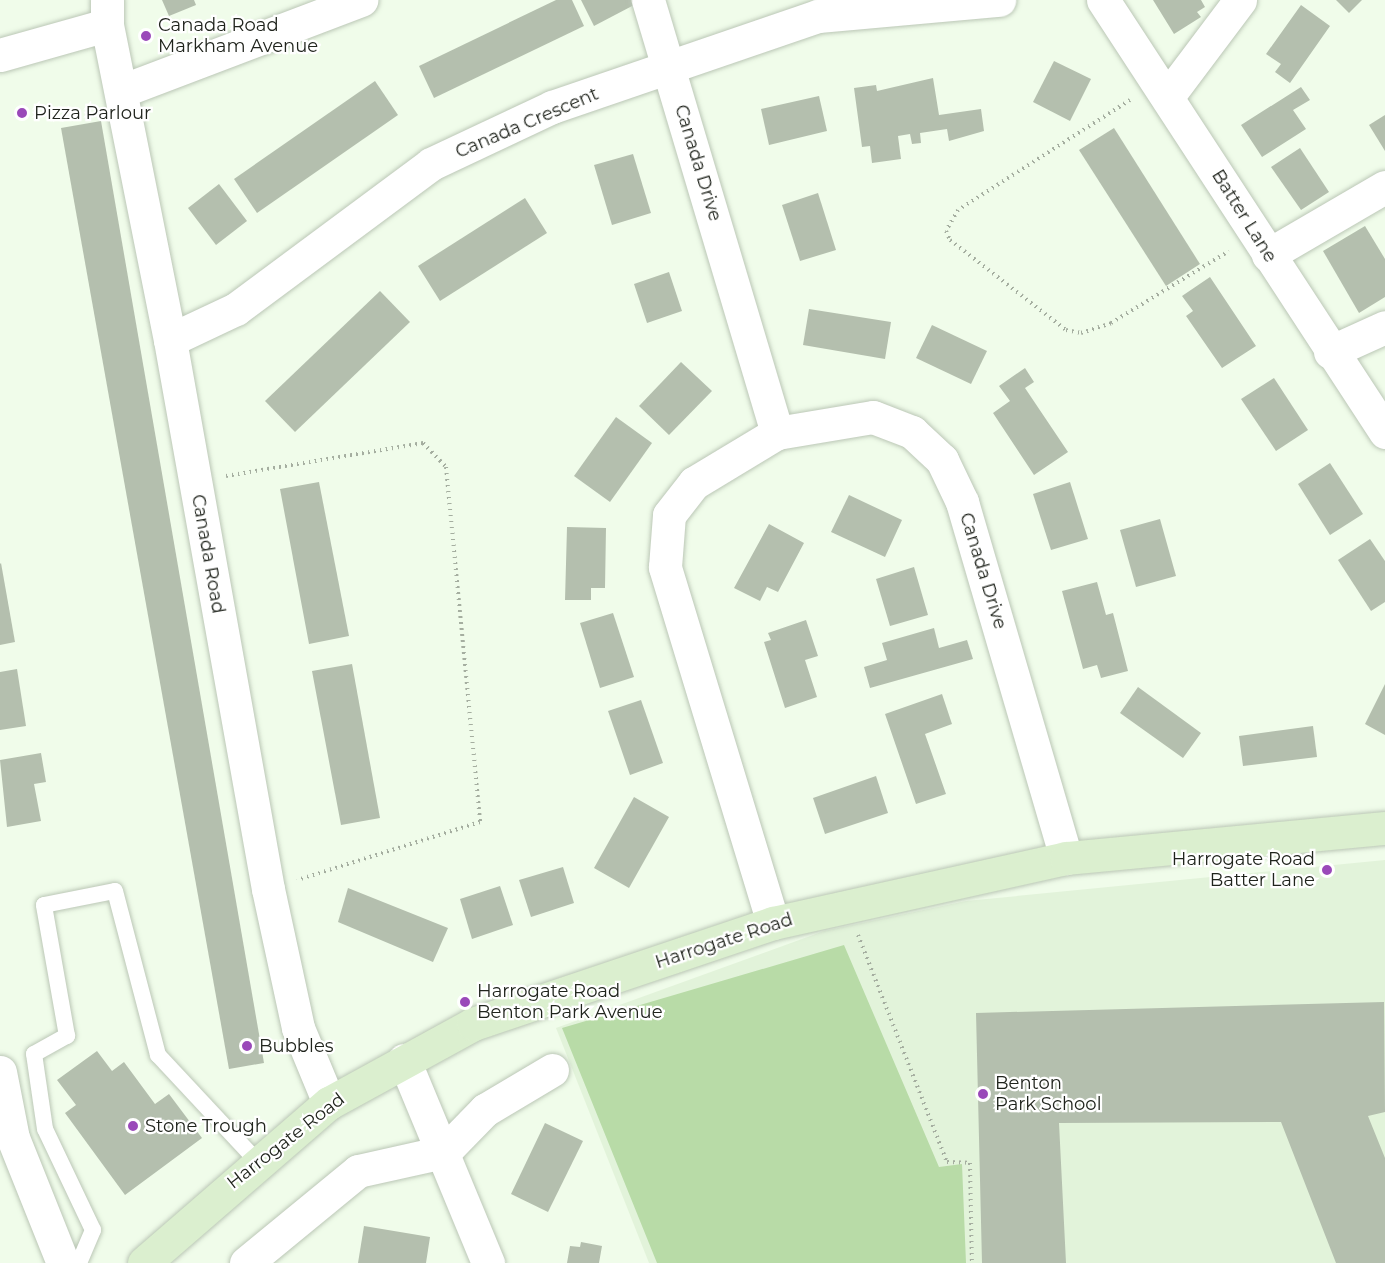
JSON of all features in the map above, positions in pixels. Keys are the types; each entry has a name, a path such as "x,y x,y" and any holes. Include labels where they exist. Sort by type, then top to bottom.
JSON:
{"main road":[{"name":"Harrogate Road","path":"144,1263 256,1160 328,1102 404,1059 473,1024 772,923 1066,858 1385,828"}],"street":[{"path":"124,90 361,0"},
{"name":"Canada Drive","path":"648,0 777,433"},
{"name":"Canada Crescent","path":"170,340 236,309 431,164 552,107 818,16 999,0"},
{"name":"Batter Lane","path":"1102,0 1163,89 1330,352 1385,432"},
{"path":"1163,89 1240,0"},
{"path":"0,55 107,13"},
{"name":"Canada Road","path":"107,13 124,90 196,481 268,889 298,1028 328,1102"},
{"path":"1261,244 1385,187"},
{"path":"1330,352 1385,327"},
{"name":"Canada Drive","path":"772,923 666,567 669,515 694,483 777,433 873,417 912,432 942,460 965,513 1066,858"},
{"path":"404,1059 488,1263"},
{"path":"246,1263 358,1171 444,1152 485,1110 552,1070"},
{"path":"0,1072 6,1139 63,1263"}],"lane":[{"path":"79,1263 93,1230 45,1129 34,1054 67,1036 44,905 115,891 158,1055 256,1160"}],"path":[{"path":"1163,89 958,210 946,231 950,240 1066,330 1081,333 1111,323 1261,244"},
{"path":"196,481 423,442 446,467 480,822 268,889"},
{"path":"847,907 946,1162 970,1162 972,1263"}],"shaded area":[{"name":"Benton Park School","path":"1385,860 1385,1263 649,1263 556,1028 824,931 966,901"}],"green space":[{"path":"844,945 939,1167 962,1164 966,1263 657,1263 562,1028"}],"building":[{"path":"162,0 194,0 196,5 169,16"},
{"path":"556,0 572,0 584,26 434,98 419,66"},
{"path":"581,0 631,0 634,5 594,26"},
{"path":"1153,0 1201,0 1205,7 1197,12 1201,17 1174,34"},
{"path":"1336,0 1362,0 1349,13"},
{"path":"1301,5 1330,26 1290,83 1275,72 1281,64 1266,54"},
{"path":"1054,61 1091,79 1070,121 1033,102"},
{"path":"933,78 939,115 981,109 984,131 949,141 947,129 920,133 921,143 912,144 910,134 898,136 901,159 872,163 870,146 862,147 854,88 876,85 877,91"},
{"path":"375,81 398,115 257,213 234,179"},
{"path":"1301,87 1310,100 1293,110 1306,129 1262,157 1241,125"},
{"path":"819,96 827,131 769,145 761,109"},
{"path":"1385,115 1385,151 1369,125"},
{"path":"101,121 264,1063 229,1069 61,128"},
{"path":"1114,128 1200,264 1166,286 1079,150"},
{"path":"1300,148 1329,192 1301,210 1271,167"},
{"path":"633,154 651,213 612,225 594,165"},
{"path":"219,184 247,221 216,245 188,208"},
{"path":"818,193 836,250 800,261 782,205"},
{"path":"525,198 547,233 440,301 418,266"},
{"path":"1365,226 1385,259 1385,297 1359,313 1323,251"},
{"path":"669,272 682,311 647,323 634,284"},
{"path":"1210,277 1256,346 1222,368 1186,316 1193,311 1182,296"},
{"path":"380,291 410,322 295,432 265,401"},
{"path":"809,309 891,322 885,359 803,345"},
{"path":"932,325 987,351 971,384 916,358"},
{"path":"681,362 712,391 669,435 639,406"},
{"path":"1025,368 1034,382 1025,388 1068,452 1034,475 993,413 1010,401 999,386"},
{"path":"1274,378 1308,430 1276,451 1241,399"},
{"path":"616,417 652,443 610,502 574,476"},
{"path":"1330,463 1363,514 1330,535 1298,484"},
{"path":"319,482 349,636 309,644 280,489"},
{"path":"1070,482 1088,539 1051,550 1033,494"},
{"path":"849,495 902,520 885,557 831,532"},
{"path":"1160,519 1176,576 1136,587 1120,530"},
{"path":"769,524 804,543 778,592 767,587 760,601 734,588"},
{"path":"567,527 606,528 605,588 591,588 591,600 565,600"},
{"path":"1370,539 1385,561 1385,602 1371,611 1338,560"},
{"path":"0,564 15,642 0,645"},
{"path":"914,567 928,615 890,626 876,579"},
{"path":"1097,582 1106,615 1113,613 1128,671 1101,678 1097,665 1083,669 1062,591"},
{"path":"613,613 634,677 600,688 580,623"},
{"path":"806,620 818,656 805,660 817,697 785,708 764,642 771,640 768,633"},
{"path":"934,628 939,648 967,640 973,659 870,688 864,667 887,660 882,643"},
{"path":"352,664 380,818 341,825 312,671"},
{"path":"17,669 26,726 0,730 0,672"},
{"path":"1385,684 1385,735 1365,724"},
{"path":"1138,687 1201,733 1183,758 1120,713"},
{"path":"942,694 952,724 925,734 946,794 916,804 885,714"},
{"path":"641,700 663,763 630,775 608,711"},
{"path":"1313,726 1317,757 1243,766 1239,736"},
{"path":"41,753 46,782 34,784 41,821 7,827 0,760"},
{"path":"876,776 888,813 825,834 813,798"},
{"path":"634,797 669,817 629,888 594,868"},
{"path":"563,867 574,903 531,917 519,880"},
{"path":"500,886 513,925 472,939 460,899"},
{"path":"348,888 448,928 433,962 338,922"},
{"path":"1384,1002 1385,1112 1368,1116 1385,1158 1385,1263 1336,1263 1281,1122 1059,1123 1066,1263 982,1263 976,1013"},
{"name":"Stone Trough","path":"97,1051 112,1071 124,1062 155,1104 169,1094 202,1138 125,1195 65,1113 76,1105 57,1080"},
{"path":"545,1123 583,1141 548,1212 511,1194"},
{"path":"364,1226 430,1237 426,1263 358,1263"},
{"path":"581,1242 602,1246 599,1263 567,1263 570,1246 580,1247"}],"place":[{"name":"Canada Road Markham Avenue","path":"146,36"},
{"name":"Pizza Parlour","path":"22,113"},
{"name":"Harrogate Road Batter Lane","path":"1327,870"},
{"name":"Harrogate Road Benton Park Avenue","path":"465,1002"},
{"name":"Bubbles","path":"247,1046"},
{"name":"Benton Park School","path":"983,1094"},
{"name":"Stone Trough","path":"133,1126"}]}
